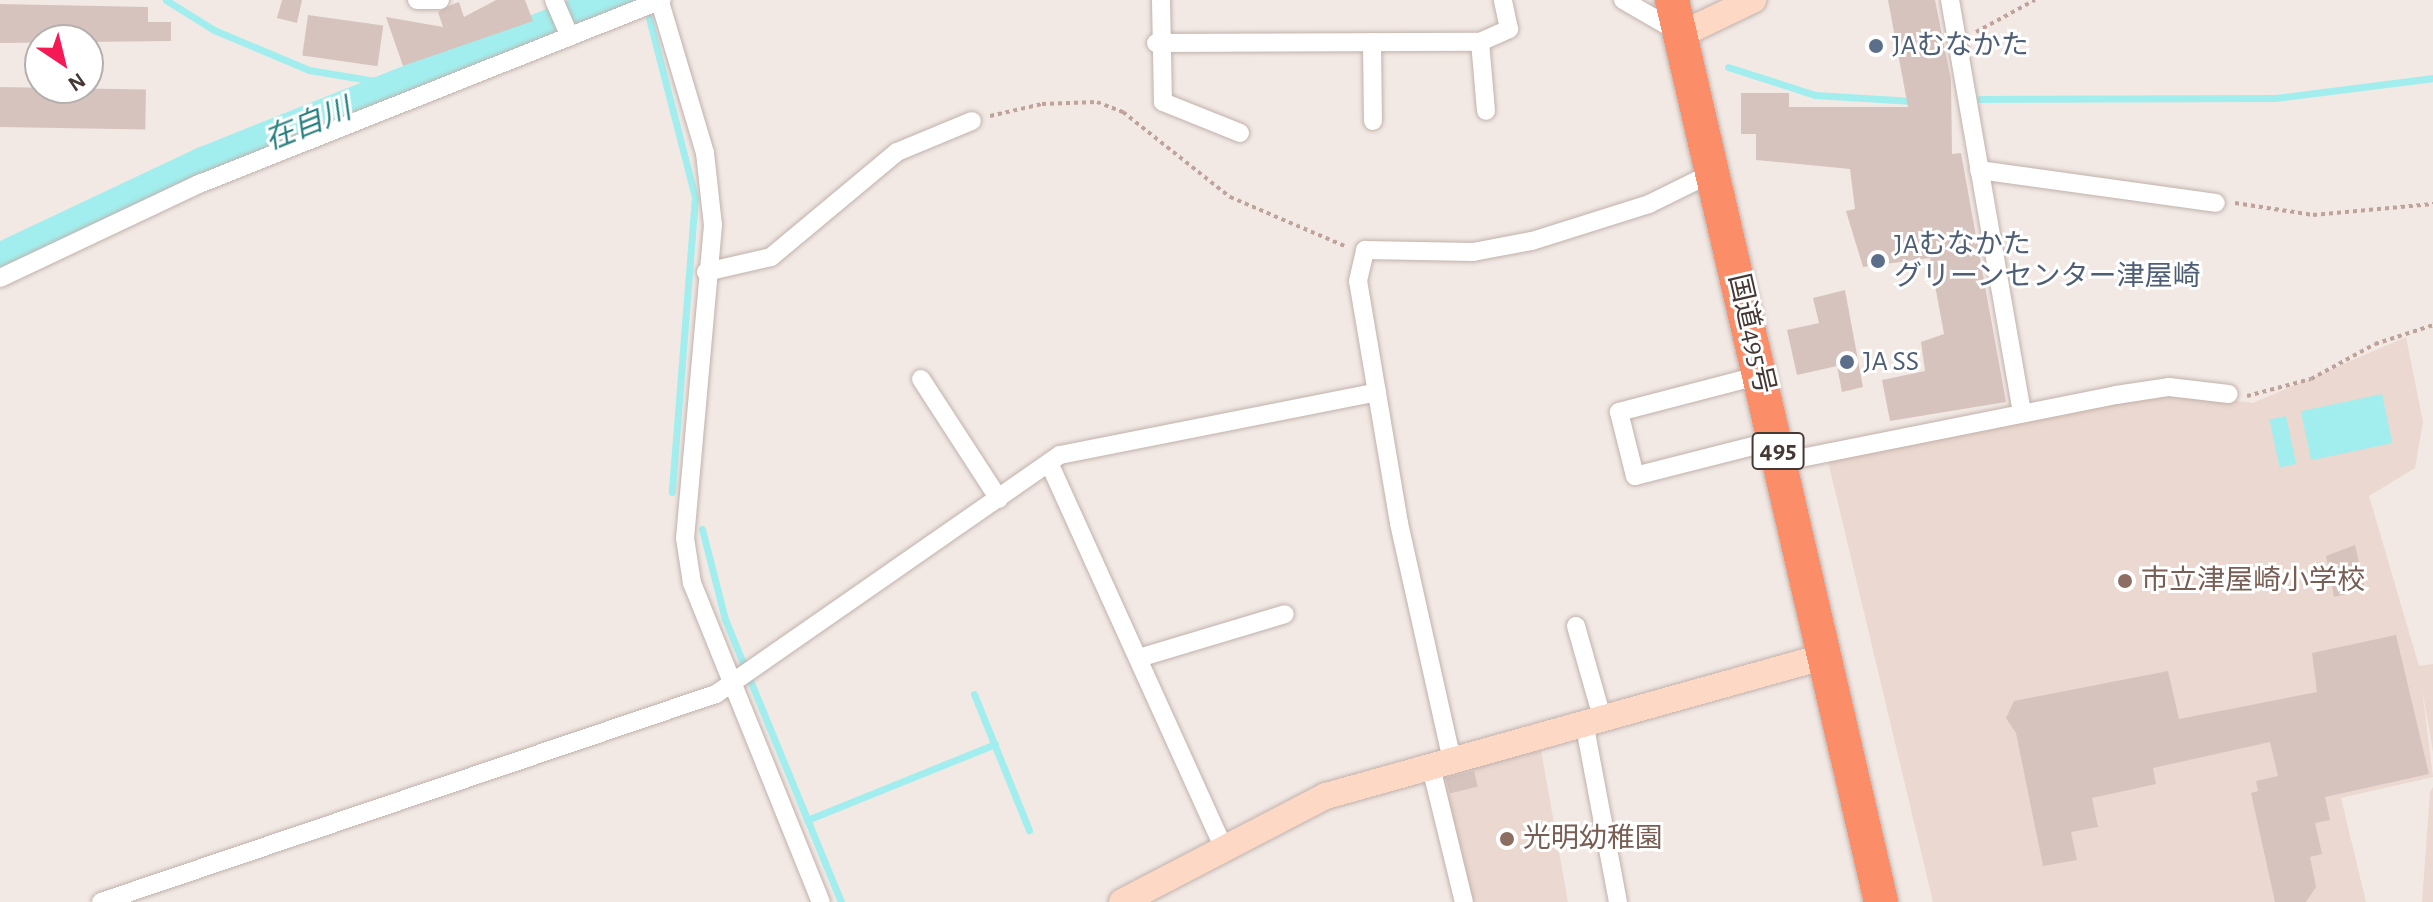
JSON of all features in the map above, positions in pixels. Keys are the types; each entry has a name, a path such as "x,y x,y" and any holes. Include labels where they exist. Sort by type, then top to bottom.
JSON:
{"highway":[{"name":"国道495号","path":"1672,0 1881,902"}],"street":[{"path":"417,0 440,0"},
{"path":"554,0 570,37"},
{"path":"1161,0 1156,43 1163,102 1240,133"},
{"path":"1156,43 1480,42 1509,29 1503,0"},
{"path":"1623,0 1682,34 1753,0"},
{"path":"1950,0 2022,412"},
{"path":"0,278 199,184 661,1 705,153 713,225 706,272 685,538 692,583 728,681 821,902"},
{"path":"1372,42 1373,121"},
{"path":"1480,42 1486,111"},
{"path":"706,272 771,257 897,152 972,121"},
{"path":"1979,170 2216,203"},
{"path":"1464,902 1358,281 1365,250 1473,252 1532,241 1620,215 1714,172"},
{"path":"1761,375 1619,412 1635,476 2169,387 2229,394"},
{"path":"921,379 999,499"},
{"path":"101,902 716,694 728,681 1072,453 1377,392"},
{"path":"1050,465 1142,657 1223,847"},
{"path":"1142,657 1285,614"},
{"path":"1576,626 1593,719 1618,902"},
{"path":"1122,902 1151,895 1223,847 1326,796 1440,759 1826,656"}],"path":[{"path":"1958,45 1996,16 2035,0"},
{"path":"972,121 1042,104 1097,102 1123,112 1230,197 1365,250"},
{"path":"2216,203 2313,215 2433,204"},
{"path":"2229,394 2278,391 2375,344 2433,325"}],"shaded area":[{"name":"市立津屋崎小学校","path":"2406,337 2423,422 2415,468 2369,496 2419,666 2433,664 2433,752 2422,688 2433,777 2341,798 2366,902 1933,902 1827,457 2169,393 2253,403"},
{"name":"光明幼稚園","path":"1541,750 1568,902 1473,902 1440,777"},
{"path":"2433,787 2433,902 2422,902 2430,792"}],"water":[{"path":"2382,394 2392,443 2311,460 2301,411"},
{"path":"2286,416 2296,464 2280,467 2269,420"}],"building":[{"path":"282,0 302,0 297,23 277,18"},
{"path":"496,0 525,0 533,21 403,66 386,17 443,27 438,12 451,5 459,2 464,17"},
{"path":"1888,0 1935,0 1951,80 1952,154 1961,153 2006,402 1890,421 1882,380 1925,371 1921,342 1944,334 1930,258 1863,267 1846,211 1855,209 1850,169 1756,160 1756,134 1741,134 1741,93 1789,93 1789,107 1908,107"},
{"path":"0,4 148,7 148,22 171,22 171,41 104,42 104,24 24,24 24,43 0,43"},
{"path":"308,15 383,26 378,66 302,56"},
{"path":"0,87 24,87 24,104 104,104 104,89 146,90 145,130 0,127"},
{"path":"1845,290 1863,387 1842,392 1837,366 1797,375 1787,330 1819,323 1813,298"},
{"path":"2355,545 2365,589 2334,597 2326,556"},
{"path":"2396,635 2429,774 2325,797 2330,820 2315,823 2322,854 2310,857 2316,887 2306,902 2275,902 2251,793 2258,791 2256,781 2278,776 2270,742 2153,768 2156,784 2092,798 2098,827 2071,832 2077,860 2043,866 2016,733 2006,718 2014,701 2168,671 2179,719 2317,692 2312,653"},
{"path":"1474,771 1478,787 1450,794 1446,778"}],"waterway":[{"path":"166,0 214,30 309,70 405,86"},
{"name":"在自川","path":"0,263 206,166 623,0"},
{"path":"649,18 695,197 672,492"},
{"path":"1728,67 1815,95 1913,101"},
{"path":"1980,99 2275,98 2433,78"},
{"path":"702,529 725,619 841,902"},
{"path":"974,694 1029,830"},
{"path":"807,820 995,744"}],"place":[{"name":"JAむなかた","path":"1876,46"},
{"name":"JAむなかた グリーンセンター津屋崎","path":"1878,261"},
{"name":"JA SS","path":"1847,362"},
{"name":"市立津屋崎小学校","path":"2125,581"},
{"name":"光明幼稚園","path":"1507,839"}]}
